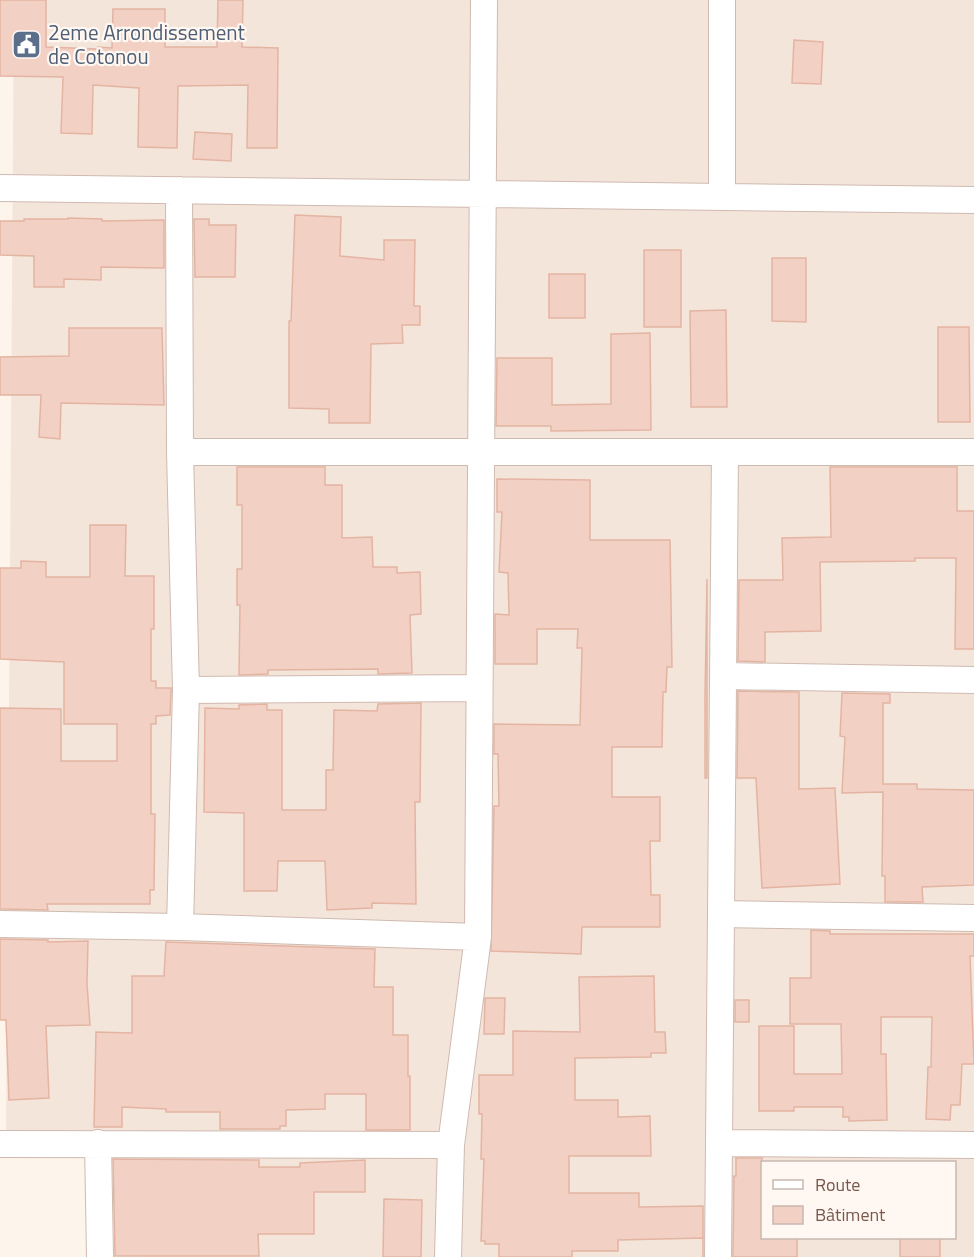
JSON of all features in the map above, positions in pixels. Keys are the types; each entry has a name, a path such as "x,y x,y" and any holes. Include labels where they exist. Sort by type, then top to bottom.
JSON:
{"street":[{"path":"448,1257 451,1145 478,937 484,0"},
{"path":"722,0 722,196"},
{"path":"0,188 974,200"},
{"path":"179,190 180,452 186,690 180,927"},
{"path":"180,452 974,452"},
{"path":"718,1257 724,453"},
{"path":"723,676 974,680"},
{"path":"186,690 478,688"},
{"path":"721,914 974,918"},
{"path":"0,924 180,927 478,937"},
{"path":"99,1143 100,1257"},
{"path":"719,1143 974,1145"},
{"path":"0,1144 451,1145"}],"shaded area":[{"path":"14,0 974,0 974,1257 144,1257 145,1136 6,1134"}],"building":[{"path":"0,0 46,0 46,47 98,49 98,47 112,48 113,9 165,9 165,47 217,47 218,0 243,0 242,47 278,48 277,148 247,148 248,85 178,86 177,148 138,147 139,88 93,85 92,134 61,133 63,77 0,76"},
{"path":"794,40 823,42 821,84 792,83"},
{"path":"195,132 232,134 231,161 193,159"},
{"path":"295,215 341,217 340,256 384,260 384,240 415,240 414,306 420,306 420,325 402,325 403,343 371,344 370,423 329,423 329,409 289,408 289,321 291,321"},
{"path":"102,219 102,221 164,220 164,268 101,267 101,280 64,279 64,287 34,287 34,256 0,255 0,221"},
{"path":"194,219 209,219 209,225 236,225 235,277 195,277"},
{"path":"644,250 681,250 681,327 644,327"},
{"path":"772,258 806,258 806,322 772,321"},
{"path":"549,274 585,274 585,318 549,318"},
{"path":"726,310 727,407 691,407 690,311"},
{"path":"938,327 969,327 970,422 938,422"},
{"path":"69,328 162,328 164,405 61,403 60,439 39,437 41,395 0,395 0,357 69,356"},
{"path":"650,333 651,430 551,431 551,426 496,426 497,358 552,358 552,405 611,404 611,334"},
{"path":"237,467 325,467 325,485 342,485 342,538 372,537 373,567 397,567 397,573 420,572 421,614 410,615 412,673 378,674 378,669 268,670 268,674 239,675 240,605 237,605 237,569 242,569 242,505 237,505"},
{"path":"830,467 957,467 957,511 974,511 974,649 955,649 956,558 820,562 821,631 765,632 765,662 738,661 739,580 783,580 782,538 831,537"},
{"path":"497,479 590,480 590,540 670,540 672,667 667,667 666,692 663,692 662,747 612,747 612,797 660,797 660,841 650,841 651,895 660,895 660,927 582,927 581,954 491,951 494,806 499,806 498,754 494,754 494,724 580,725 582,648 577,648 578,629 537,629 537,664 495,664 495,614 509,615 508,573 499,572 502,512 497,512"},
{"path":"90,525 126,525 125,576 154,576 151,681 156,681 156,688 171,688 171,690 170,715 156,716 156,724 151,724 151,814 155,814 154,890 150,890 150,904 47,904 48,910 0,909 0,708 61,709 61,761 117,761 117,724 64,724 64,662 0,659 0,568 21,568 21,561 46,562 46,577 90,577"},
{"path":"707,579 707,778 705,778 705,696"},
{"path":"738,691 799,692 799,789 835,788 840,884 762,888 756,778 737,778"},
{"path":"842,693 890,694 890,703 883,703 883,784 917,784 917,789 974,790 974,885 922,887 923,902 885,902 885,876 882,876 883,792 842,793 845,737 840,736"},
{"path":"421,703 420,802 415,802 416,904 372,903 372,908 327,910 325,861 278,861 277,891 244,891 244,813 204,812 205,708 239,709 239,705 267,704 267,710 282,710 282,810 326,810 326,770 333,770 334,710 377,711 378,704"},
{"path":"811,930 830,931 830,934 974,934 974,956 970,956 974,1064 962,1064 960,1105 951,1105 950,1120 926,1119 928,1067 931,1067 932,1017 881,1017 881,1054 886,1054 887,1120 849,1121 849,1117 843,1117 843,1107 794,1107 794,1111 759,1111 759,1026 794,1026 794,1074 842,1074 841,1024 790,1024 790,978 811,978"},
{"path":"0,939 48,940 48,942 88,941 87,984 90,1025 46,1026 49,1098 9,1100 6,1020 0,1020"},
{"path":"166,942 375,949 374,987 393,987 393,1035 408,1035 410,1130 366,1130 366,1094 325,1094 325,1109 286,1110 286,1126 280,1126 280,1129 220,1129 220,1112 166,1112 166,1109 122,1107 122,1127 94,1127 96,1032 132,1033 132,976 164,976"},
{"path":"654,976 655,1032 665,1032 666,1053 651,1053 651,1057 575,1058 575,1100 618,1100 618,1117 650,1116 651,1156 569,1156 569,1193 639,1193 639,1207 703,1206 703,1238 618,1240 618,1251 572,1251 572,1257 499,1257 499,1244 485,1244 485,1241 481,1241 484,1159 481,1159 482,1114 479,1114 479,1075 513,1075 513,1031 580,1032 579,977"},
{"path":"485,998 505,998 504,1034 484,1034"},
{"path":"735,1000 749,1000 749,1022 735,1022"},
{"path":"736,1158 762,1158 761,1239 797,1239 797,1257 733,1257 734,1176 736,1176"},
{"path":"113,1159 259,1160 259,1167 300,1167 300,1163 365,1160 365,1192 314,1192 314,1234 258,1234 259,1256 115,1256"},
{"path":"384,1199 422,1200 421,1257 383,1257"},
{"path":"900,1239 940,1239 940,1257 900,1257"}],"place":[{"name":"2eme Arrondissement de Cotonou","path":"27,44"}]}
